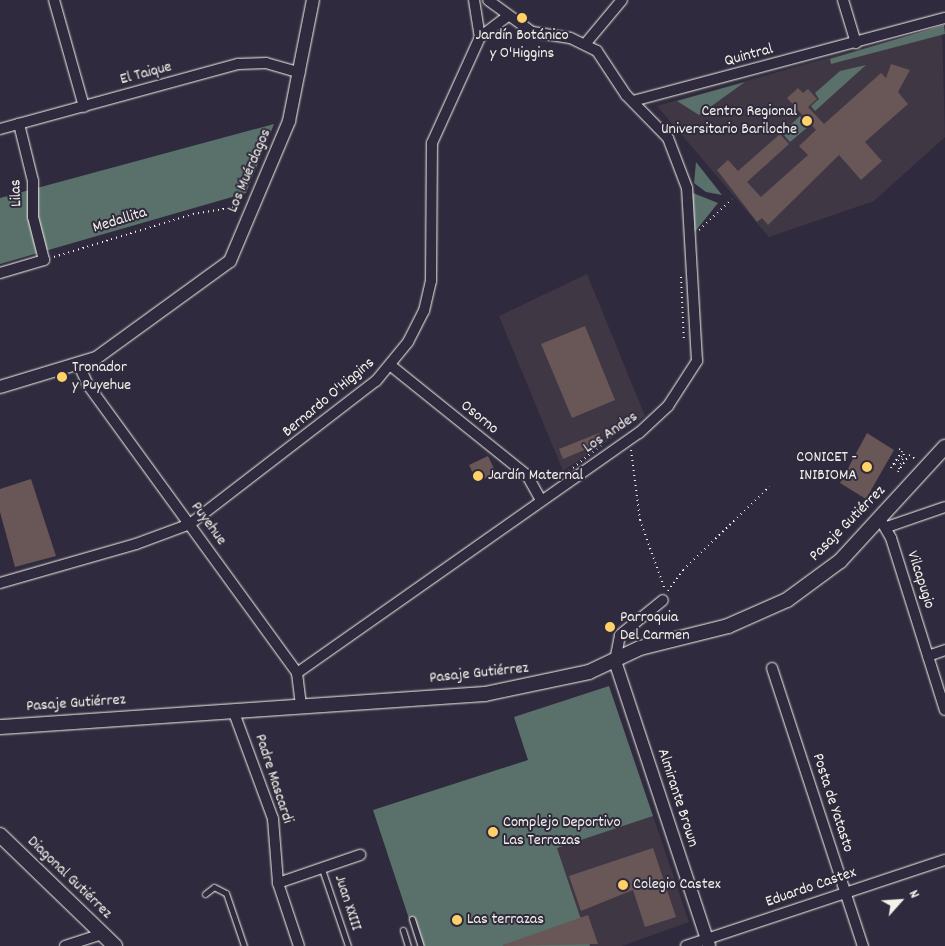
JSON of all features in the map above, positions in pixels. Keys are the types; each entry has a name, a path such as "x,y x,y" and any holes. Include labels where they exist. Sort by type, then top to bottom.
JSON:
{"main road":[{"name":"Pasaje Gutiérrez","path":"0,727 512,691 589,672 653,644 728,626 787,600 840,561 883,523 945,447"},
{"name":"Diagonal Gutiérrez","path":"0,835 115,946"}],"street":[{"path":"54,0 84,107"},
{"name":"Los Muérdagos","path":"0,387 79,365 110,349 223,269 236,253 250,207 282,139 300,73 313,0"},
{"path":"474,0 480,37"},
{"path":"488,0 506,17 532,32 586,43 607,62 634,101"},
{"path":"586,43 622,0"},
{"path":"843,0 856,43"},
{"name":"Bernardo O'Higgins","path":"0,583 136,544 190,524 340,412 390,365 424,311 431,281 432,143 480,37 506,17"},
{"name":"Quintral","path":"634,101 945,18"},
{"name":"El Taique","path":"0,129 238,64 266,63 300,73"},
{"name":"Los Andes","path":"297,673 629,440 668,406 697,361 687,188 676,154 668,138 634,101"},
{"name":"Lilas","path":"20,124 33,181 33,217 44,260"},
{"path":"0,273 44,260"},
{"name":"Puyehue","path":"79,365 88,385 297,673 302,705"},
{"name":"Osorno","path":"390,365 527,475 541,500"},
{"path":"883,523 945,507"},
{"name":"Vilcapugio","path":"883,523 945,710"},
{"path":"615,661 620,635 663,600"},
{"path":"928,656 945,650"},
{"name":"Almirante Brown","path":"615,661 708,943"},
{"name":"Posta de Yatasto","path":"772,668 863,946"},
{"name":"Padre Mascardi","path":"234,710 272,819 278,883 299,946"},
{"path":"278,883 360,855"},
{"name":"Eduardo Castex","path":"686,946 708,943 845,892 945,860"},
{"path":"65,946 102,934"}],"lane":[{"name":"Juan XXIII","path":"322,869 348,946"},
{"path":"205,894 214,887 226,894 244,946"},
{"path":"412,919 421,946"},
{"path":"403,930 408,946"}],"path":[{"path":"691,241 732,199"},
{"name":"Medallita","path":"44,260 224,206 250,207"},
{"path":"681,273 686,349"},
{"path":"570,480 563,471 612,438"},
{"path":"629,440 640,520 665,588 663,600"},
{"path":"899,448 927,468"},
{"path":"902,451 891,468 906,455 898,472 909,455"},
{"path":"663,600 683,570 769,487"}],"shaded area":[{"name":"Centro Regional Universitario Bariloche","path":"942,26 945,137 874,201 769,237 657,106"},
{"path":"587,274 645,416 563,471 499,316"},
{"name":"Colegio Castex","path":"653,816 689,922 622,946 590,946 557,848"}],"green space":[{"path":"944,25 945,34 831,64 830,59"},
{"path":"866,65 815,111 811,106 819,99 815,93 840,71"},
{"path":"745,82 699,115 677,101"},
{"path":"800,116 809,126 790,142 782,133"},
{"path":"274,124 246,193 0,264 0,198"},
{"path":"696,162 722,195 706,192 694,183"},
{"path":"693,193 718,203 694,233 692,197"},
{"name":"Complejo Deportivo Las Terrazas","path":"609,686 653,816 557,848 590,946 418,946 373,810 528,760 514,717"}],"building":[{"path":"891,64 910,70 898,92 908,104 865,142 882,161 861,180 839,155 768,225 762,218 757,222 717,170 728,160 738,171 780,134 789,144 747,182 761,197 808,155 799,146 816,130 787,98 798,88 803,93 808,89 817,99 808,107 824,124 881,73 886,78"},
{"path":"585,326 615,400 572,418 541,344"},
{"path":"599,433 603,442 563,459 559,449"},
{"name":"CONICET - INIBIOMA","path":"867,433 894,450 866,499 840,483"},
{"path":"488,456 496,473 477,482 469,465"},
{"path":"31,479 56,556 15,567 0,512 0,489"},
{"path":"653,848 676,917 645,927 633,890 581,911 569,876"},
{"path":"588,915 598,944 503,946 503,945"}],"place":[{"name":"Jardín Botánico y O'Higgins","path":"522,18"},
{"name":"Centro Regional Universitario Bariloche","path":"807,121"},
{"name":"Tronador y Puyehue","path":"62,377"},
{"name":"CONICET - INIBIOMA","path":"867,467"},
{"name":"Jardín Maternal","path":"478,476"},
{"name":"Parroquia Del Carmen","path":"610,627"},
{"name":"Complejo Deportivo Las Terrazas","path":"493,832"},
{"name":"Colegio Castex","path":"623,885"},
{"name":"Las terrazas","path":"457,920"}]}
